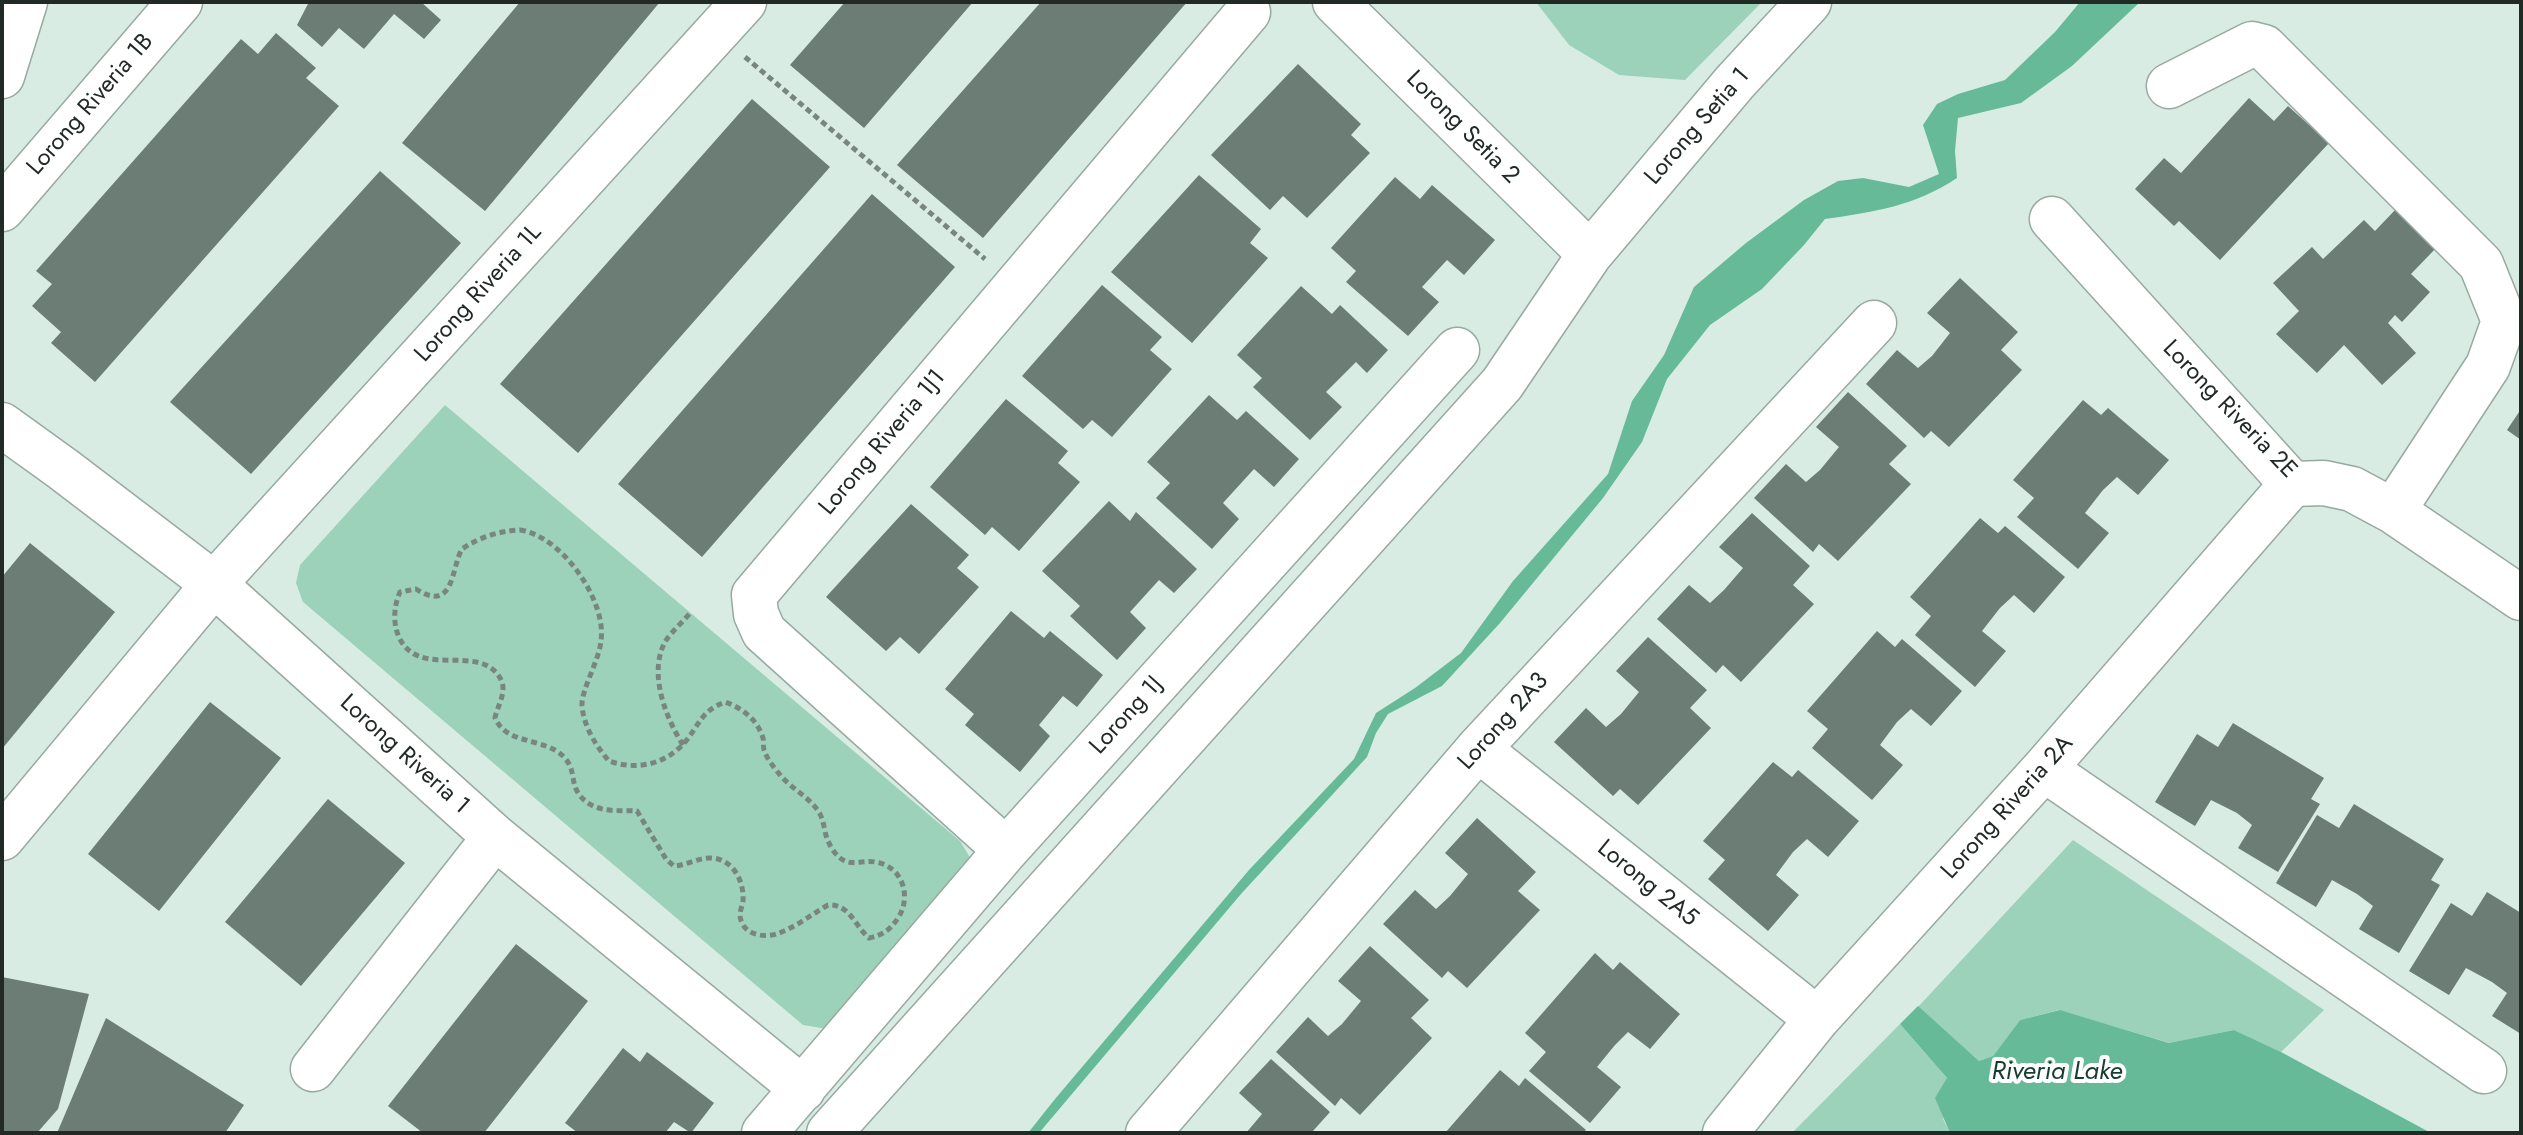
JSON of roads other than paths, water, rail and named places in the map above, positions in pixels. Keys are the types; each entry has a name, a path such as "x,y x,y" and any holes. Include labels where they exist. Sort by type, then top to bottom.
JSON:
{"street":[{"path":"2,76 25,2"},
{"name":"Lorong Riveria 1B","path":"2,209 180,2"},
{"name":"Lorong Setia 2","path":"1335,2 1590,254"},
{"name":"Lorong Setia 1","path":"829,1133 1502,384 1590,254 1735,82 1809,2"},
{"name":"Lorong Riveria 1J1","path":"1006,850 764,632 756,614 754,595 1248,12"},
{"name":"Lorong Riveria 1L","path":"2,838 214,584 730,17"},
{"path":"2169,86 2252,44 2264,47 2481,264 2504,321 2494,351 2488,366 2393,511"},
{"name":"Lorong Riveria 2E","path":"2052,219 2292,484 2324,483 2352,489 2393,511 2521,598"},
{"name":"Lorong 2A3","path":"1148,1133 1478,749 1874,323"},
{"name":"Lorong 1J","path":"764,1133 1006,850 1457,350"},
{"name":"Lorong Riveria 1","path":"2,425 214,584 495,837 803,1089"},
{"name":"Lorong Riveria 2A","path":"1725,1133 1817,1019 2044,769 2292,484"},
{"name":"Lorong 2A5","path":"1478,749 1817,1019"},
{"path":"2044,769 2484,1071"},
{"path":"313,1069 495,837"}],"water":[{"path":"2080,2 2140,2 2072,66 2021,103 1958,118 1955,151 1957,178 1910,201 1825,219 1762,289 1710,325 1667,379 1642,442 1603,498 1500,623 1442,686 1388,714 1376,733 1367,757 1241,894 1039,1133 1028,1133 1249,870 1354,759 1376,713 1461,653 1513,581 1608,474 1632,401 1664,355 1694,287 1804,200 1838,181 1863,178 1909,187 1939,174 1923,125 1937,104 1958,94 2005,80 2055,32"},
{"name":"Riveria Lake","path":"1918,1006 1979,1061 1993,1056 2020,1020 2060,1010 2169,1043 2234,1030 2431,1133 1950,1133 1935,1098 1947,1078 1900,1024"}]}
